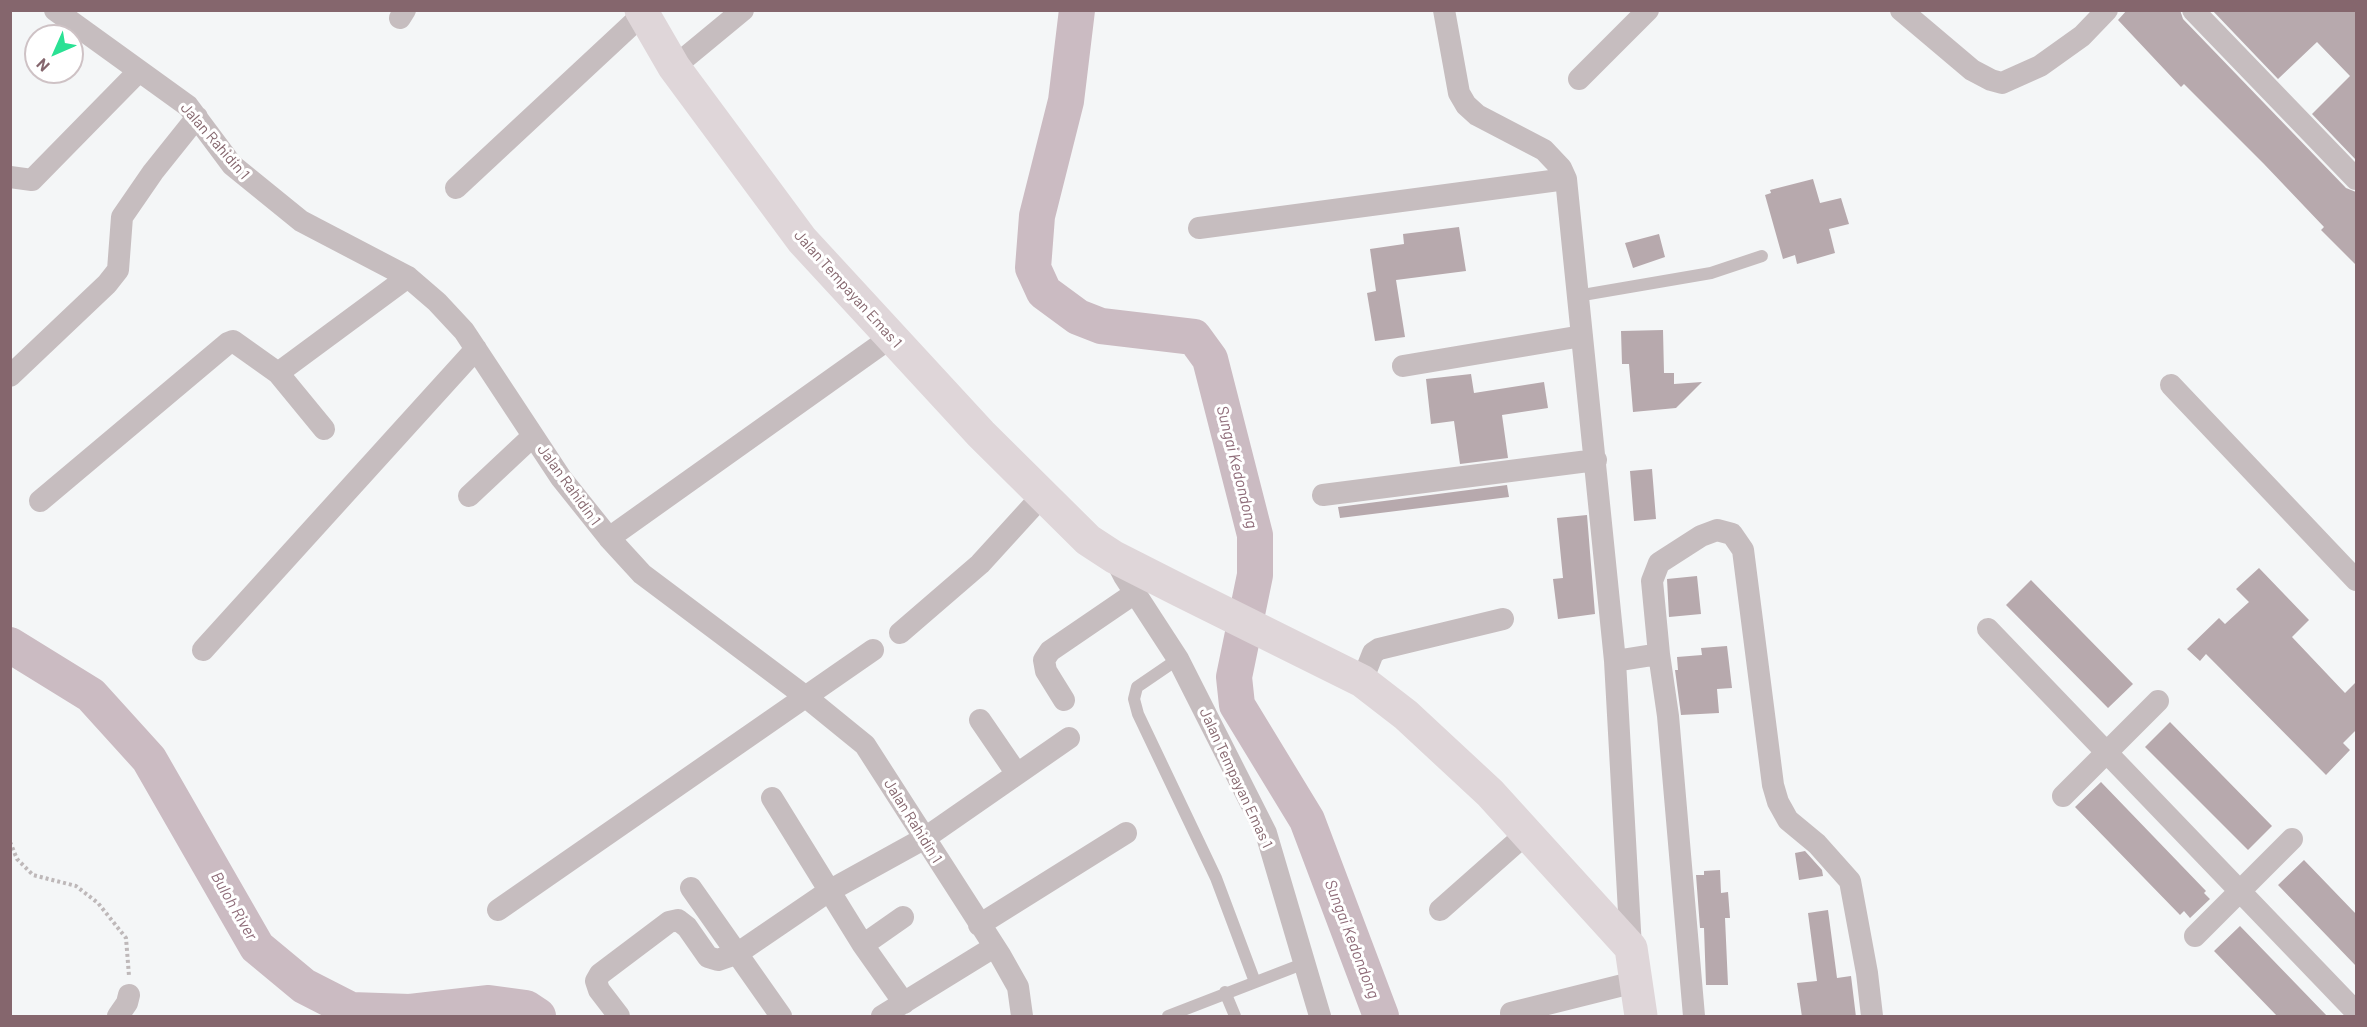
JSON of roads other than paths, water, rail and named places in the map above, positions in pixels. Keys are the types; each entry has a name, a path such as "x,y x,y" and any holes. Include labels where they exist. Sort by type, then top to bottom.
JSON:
{"street":[{"name":"Jalan Rahidin 1","path":"55,10 188,106 232,165 301,222 408,277 438,302 476,349 561,478 609,538 642,574 806,697 865,745 1018,987 1022,1017"},
{"path":"674,67 743,10"},
{"path":"1444,10 1459,93 1466,105 1477,115 1544,150 1561,168 1566,179 1615,661 1631,948 1641,1017"},
{"path":"1579,79 1648,10"},
{"path":"1901,10 1972,70 1991,80 2002,82 2040,66 2082,36 2107,10"},
{"path":"2193,10 2356,179"},
{"path":"456,188 642,12"},
{"name":"Jalan Tempayan Emas 1","path":"642,12 674,67 802,240 890,338 1042,496 1101,549 1135,593 1178,659 1266,833 1320,1017"},
{"path":"10,177 32,180 139,70"},
{"path":"10,376 107,284 118,270 122,217 153,172 197,117"},
{"path":"1199,228 1566,179"},
{"path":"278,373 408,277"},
{"path":"1403,366 1582,336"},
{"path":"609,538 890,338"},
{"path":"40,501 228,343 233,342 278,373 324,429"},
{"path":"203,650 476,349"},
{"path":"2171,385 2356,580"},
{"path":"469,496 534,436"},
{"path":"1323,495 1596,460"},
{"path":"900,633 980,564 1042,496"},
{"path":"1694,1017 1668,716 1652,581 1655,568 1665,558 1701,536 1717,530 1732,534 1743,550 1773,785 1778,802 1788,820 1817,844 1850,881 1867,973 1872,1017"},
{"path":"1101,549 1181,591 1313,654 1362,681 1406,715 1490,793 1631,948"},
{"path":"1064,700 1046,671 1044,660 1050,651 1135,593"},
{"path":"1362,681 1373,653 1379,649 1503,619"},
{"path":"1988,629 2356,1012"},
{"path":"498,910 873,650"},
{"path":"1615,661 1659,654"},
{"path":"2063,796 2158,701"},
{"path":"980,720 1017,774"},
{"path":"619,1017 599,990 596,981 600,974 669,922 678,920 687,927 708,957 718,960 738,953 830,891 925,838 1070,738"},
{"path":"772,798 863,945 904,1002"},
{"path":"979,925 1126,833"},
{"path":"1440,910 1527,833"},
{"path":"2195,936 2292,839"},
{"path":"691,888 781,1017"},
{"path":"863,945 903,917"},
{"path":"882,1017 994,947"},
{"path":"1511,1013 1635,982"},
{"path":"118,1017 127,1003 129,994"}],"lane":[{"path":"1577,296 1711,273 1762,256"},
{"path":"1178,659 1137,687 1134,699 1138,714 1216,878 1255,982"},
{"path":"1176,1015 1226,992 1305,963"},
{"path":"1226,992 1235,1017"}],"waterway":[{"name":"Sungai Kedondong","path":"1077,10 1066,101 1037,216 1033,268 1044,292 1078,317 1101,326 1194,337 1210,359 1255,535 1255,575 1234,677 1237,705 1307,820 1381,1016"},
{"name":"Buloh River","path":"10,645 91,695 149,759 257,947 304,986 351,1010 410,1012 489,1003 526,1008 538,1016"}]}
